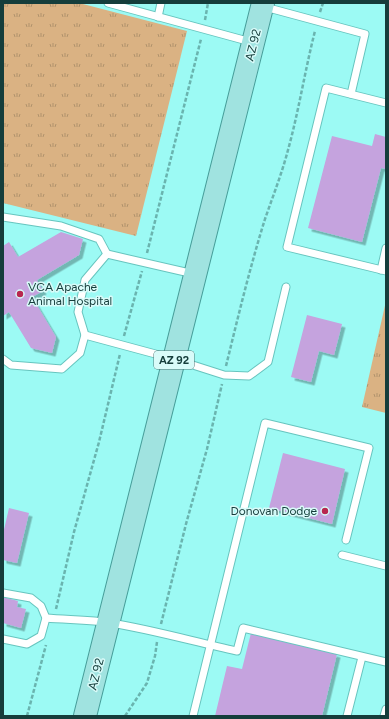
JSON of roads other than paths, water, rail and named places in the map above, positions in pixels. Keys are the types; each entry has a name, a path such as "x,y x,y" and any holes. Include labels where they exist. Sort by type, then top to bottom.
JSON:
{"main road":[{"name":"AZ 92","path":"85,716 263,5"}],"lane":[{"path":"108,3 253,43"},
{"path":"158,17 161,3"},
{"path":"263,5 365,34 351,94"},
{"path":"386,103 326,88 287,247 383,271 386,248"},
{"path":"3,218 61,226 99,239 107,254 195,274"},
{"path":"3,360 11,365 62,370 80,353 85,335 78,312 85,280 107,254"},
{"path":"85,335 174,359 224,375 249,376 268,362 286,287"},
{"path":"193,716 266,423 369,448 346,540"},
{"path":"342,555 386,566"},
{"path":"3,592 31,598 41,606 50,618 109,622 159,632 238,651 243,628 386,662"},
{"path":"3,639 27,644 41,636 50,618"},
{"path":"347,716 362,657"},
{"path":"384,716 386,709"}],"place":[{"name":"VCA Apache Animal Hospital","path":"20,294"},
{"name":"Donovan Dodge","path":"325,511"}]}
